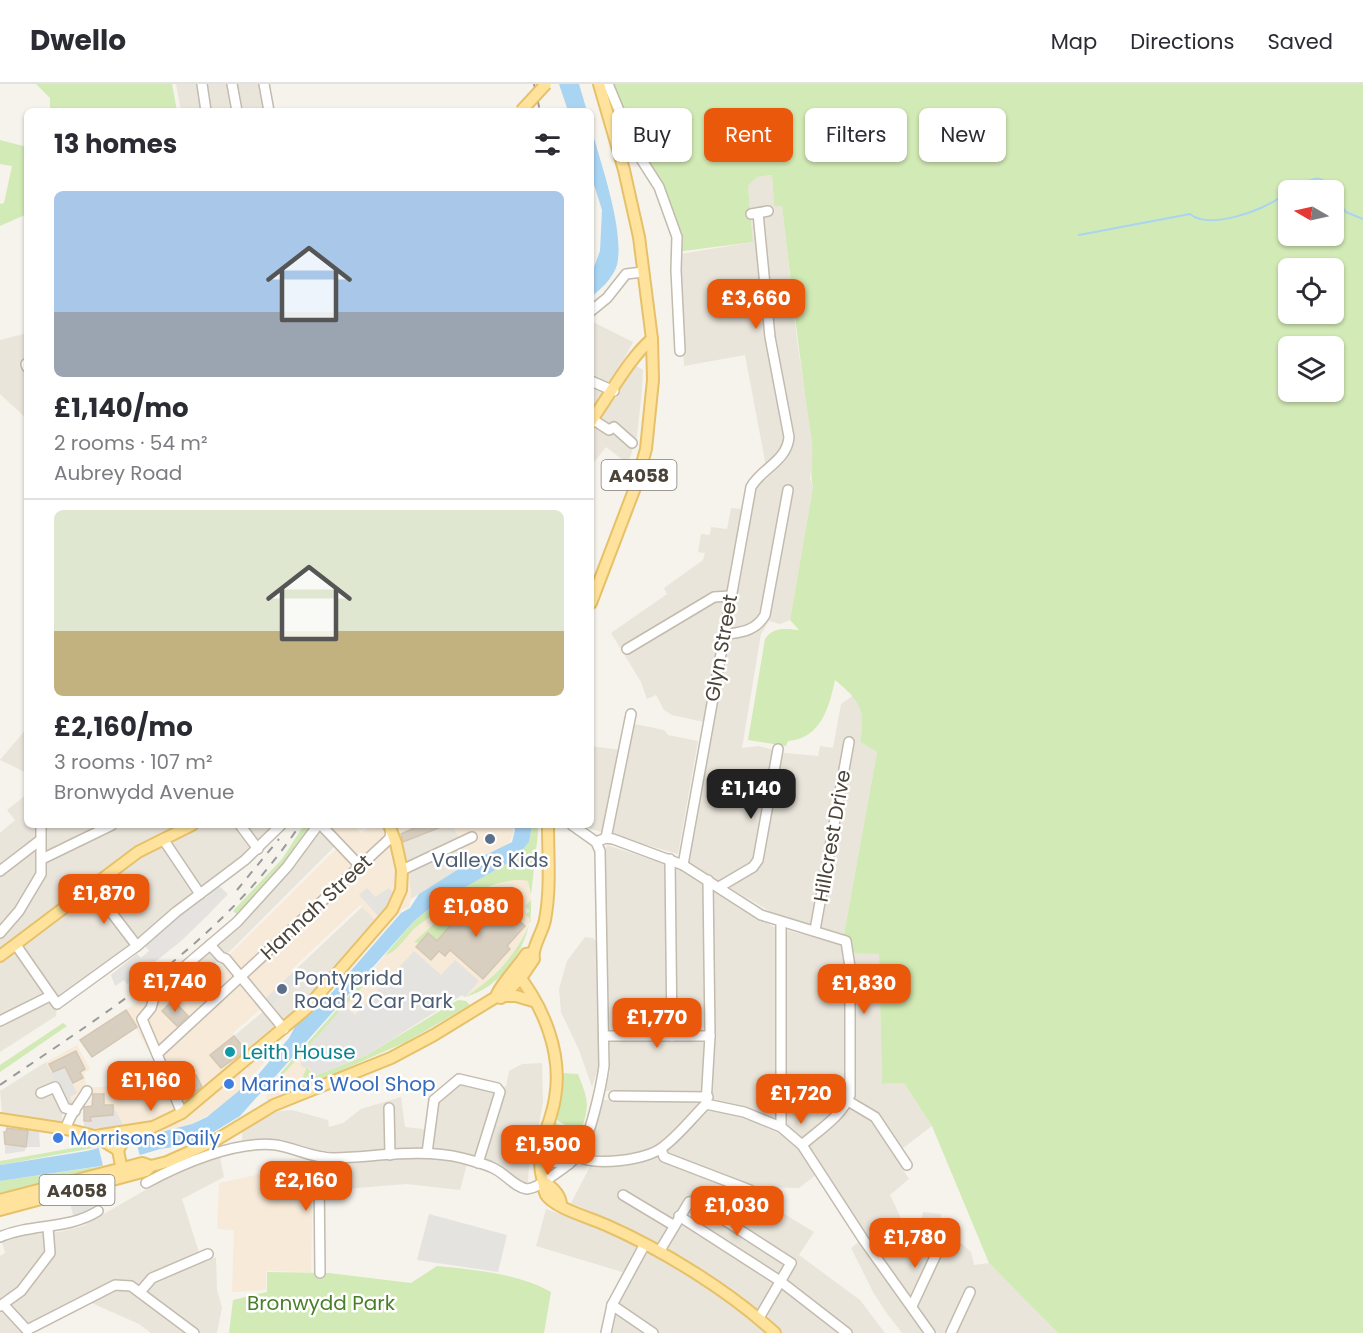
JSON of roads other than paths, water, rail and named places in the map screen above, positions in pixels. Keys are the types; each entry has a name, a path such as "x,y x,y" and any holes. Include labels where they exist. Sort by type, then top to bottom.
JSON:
{"main road":[{"path":"523,108 546,84"},
{"name":"A4058","path":"594,596 625,518 646,449 653,380 644,272 633,204 598,84"},
{"path":"594,416 614,391 639,350 651,339"},
{"path":"0,956 138,852 186,828"},
{"path":"0,1119 69,1129 119,1141 182,1113 306,1009 392,910 400,890 402,870 390,828"},
{"name":"A4058","path":"0,1200 122,1169 146,1171 151,1166 167,1162 216,1140 274,1105 391,1058 500,997 497,990 517,977 534,959 532,953 545,923 549,895 548,828"},
{"path":"517,977 532,993 530,1000"},
{"path":"500,997 516,996 530,1000 550,1035 557,1077 556,1097 538,1162 544,1182 551,1186 560,1198 561,1204 645,1244 734,1299 775,1333"},
{"path":"95,1136 119,1141"},
{"path":"119,1141 122,1169"},
{"name":"A4058","path":"0,1210 122,1169"}],"street":[{"path":"202,84 206,108"},
{"path":"232,84 236,108"},
{"path":"264,84 268,108"},
{"path":"608,84 636,151 659,187 677,237 676,270 680,351"},
{"name":"Glyn Street","path":"683,865 751,487 756,479 784,454 788,446 789,437 770,337 754,213 768,211"},
{"path":"594,309 607,298 626,274 644,272"},
{"path":"594,382 614,391"},
{"path":"594,422 609,430 614,427 632,443"},
{"path":"723,635 750,630 759,624 765,615 788,490"},
{"path":"627,649 714,597 730,596"},
{"path":"606,838 631,714"},
{"name":"Hillcrest Drive","path":"815,930 849,742"},
{"path":"719,887 753,867 758,860 778,749"},
{"path":"0,933 19,912 41,874 41,828"},
{"path":"42,859 106,828"},
{"path":"242,828 258,849"},
{"path":"0,1020 53,1000 137,946 258,849 278,828"},
{"path":"182,1113 142,1019 151,1008 156,992 237,922 287,867 316,828"},
{"path":"324,828 360,866"},
{"path":"328,832 333,828"},
{"name":"Hannah Street","path":"157,1054 386,842 390,828"},
{"path":"146,1183 196,1160 252,1141 290,1147 330,1159 427,1154 459,1157 494,1168 523,1188 532,1188 544,1182 569,1164 577,1156 586,1139 604,1066 600,851 596,842 576,828"},
{"path":"402,870 472,837"},
{"path":"164,838 200,894"},
{"path":"596,842 606,838 670,859 708,880 762,915 844,939 850,955 852,1086 848,1101 833,1118 802,1145"},
{"path":"0,871 39,841"},
{"path":"670,859 672,1036"},
{"path":"577,1156 588,1162 611,1162 661,1149 707,1100 710,1036 708,880"},
{"path":"92,887 137,946"},
{"path":"781,922 781,1127"},
{"path":"16,945 53,1000"},
{"path":"210,945 242,977 284,1029"},
{"path":"604,1036 710,1036"},
{"path":"427,1154 434,1100 459,1079 497,1088 500,1092 478,1163"},
{"path":"40,1093 55,1087 65,1108 75,1111"},
{"path":"69,1129 75,1111 87,1091"},
{"path":"614,1096 707,1100 781,1127 802,1145 863,1239 930,1333"},
{"path":"848,1101 875,1117 907,1165"},
{"path":"389,1108 390,1155"},
{"path":"661,1149 664,1157 750,1190"},
{"path":"540,1153 550,1162 569,1164"},
{"path":"320,1273 319,1171 324,1157"},
{"path":"623,1195 673,1225"},
{"path":"658,1252 689,1202 695,1201 735,1226 791,1263 759,1318"},
{"path":"0,1237 19,1230 48,1228 88,1218 98,1211"},
{"path":"679,1216 780,1281 847,1333"},
{"path":"48,1228 51,1253 21,1291 2,1305 27,1330 115,1285 131,1286 194,1333"},
{"path":"606,1333 612,1305 645,1244"},
{"path":"912,1306 942,1244"},
{"path":"140,1293 152,1278 208,1254"},
{"path":"951,1333 970,1292"},
{"path":"612,1305 653,1333"}],"water":[{"path":"559,84 579,84 586,108 567,108"},
{"path":"594,138 615,215 619,250 613,274 594,294 594,267 600,251 602,210 594,185"},
{"path":"514,828 531,828 529,842 515,859 434,905 414,921 240,1116 207,1136 186,1145 160,1149 107,1165 0,1181 0,1165 87,1151 192,1124 207,1117 258,1075 289,1038 296,1025 322,1004 401,913 410,908 419,894 465,865 512,842"}],"waterway":[{"path":"1312,180 1323,180"},
{"path":"1079,235 1190,214 1209,220 1235,217 1278,199"},
{"path":"1344,210 1363,219"}],"railway":[{"path":"534,84 539,108"},
{"path":"0,1085 84,1028 163,970 236,904 269,867 298,828"},
{"path":"237,890 279,839"}],"place":[{"name":"Valleys Kids","path":"490,839"},
{"name":"Pontypridd Road 2 Car Park","path":"282,989"},
{"name":"Leith House","path":"230,1052"},
{"name":"Marina's Wool Shop","path":"229,1084"},
{"name":"Morrisons Daily","path":"58,1138"}],"park label":[{"name":"Bronwydd Park","path":"321,1303"}]}
